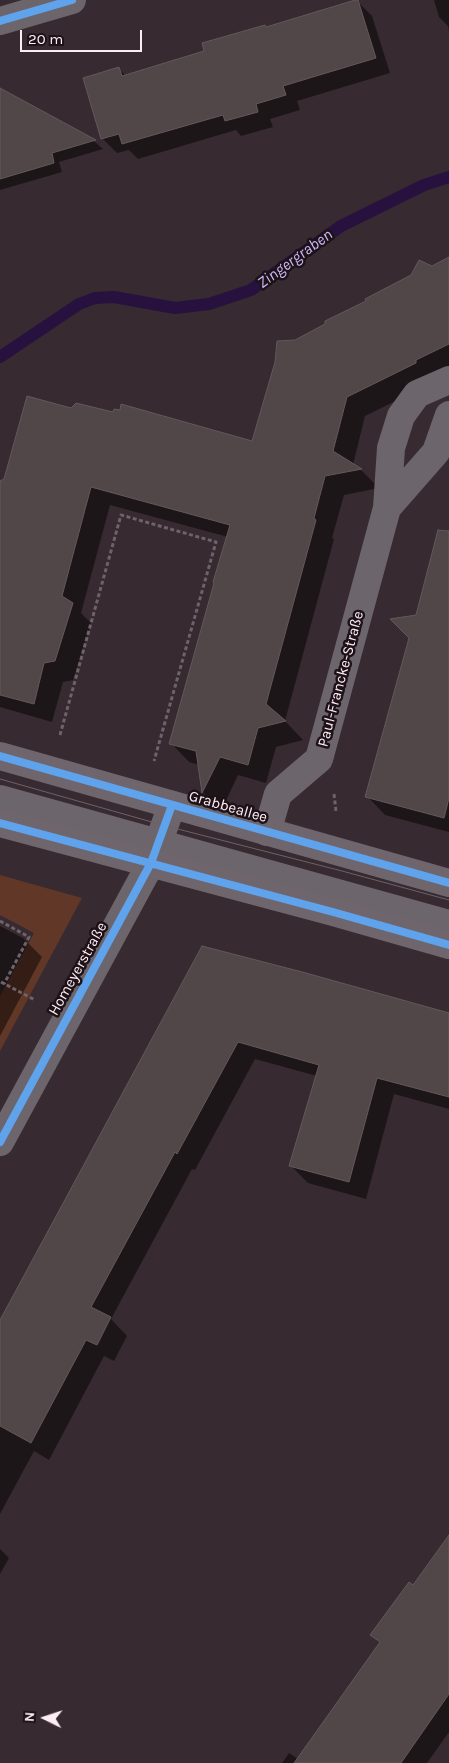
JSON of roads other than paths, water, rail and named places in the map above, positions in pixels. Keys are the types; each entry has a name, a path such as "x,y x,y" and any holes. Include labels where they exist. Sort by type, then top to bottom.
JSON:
{"main road":[{"name":"Grabbeallee","path":"0,756 449,883"},
{"path":"0,823 156,853 333,912 449,945"}],"street":[{"path":"0,21 72,0"},
{"name":"Paul-Francke-Straße","path":"267,832 278,794 319,760 387,508 391,448 401,416 417,394 449,380"},
{"name":"Paul-Francke-Straße","path":"387,508 436,452 449,415"},
{"path":"0,799 156,853 449,924"},
{"name":"Homeyerstraße","path":"0,1142 156,853 172,805"}],"waterway":[{"name":"Zingergraben","path":"0,357 79,304 95,298 114,297 175,308 209,304 251,290 341,226 424,185 449,177"}],"tram line":[{"path":"0,779 166,826 449,900"}]}
